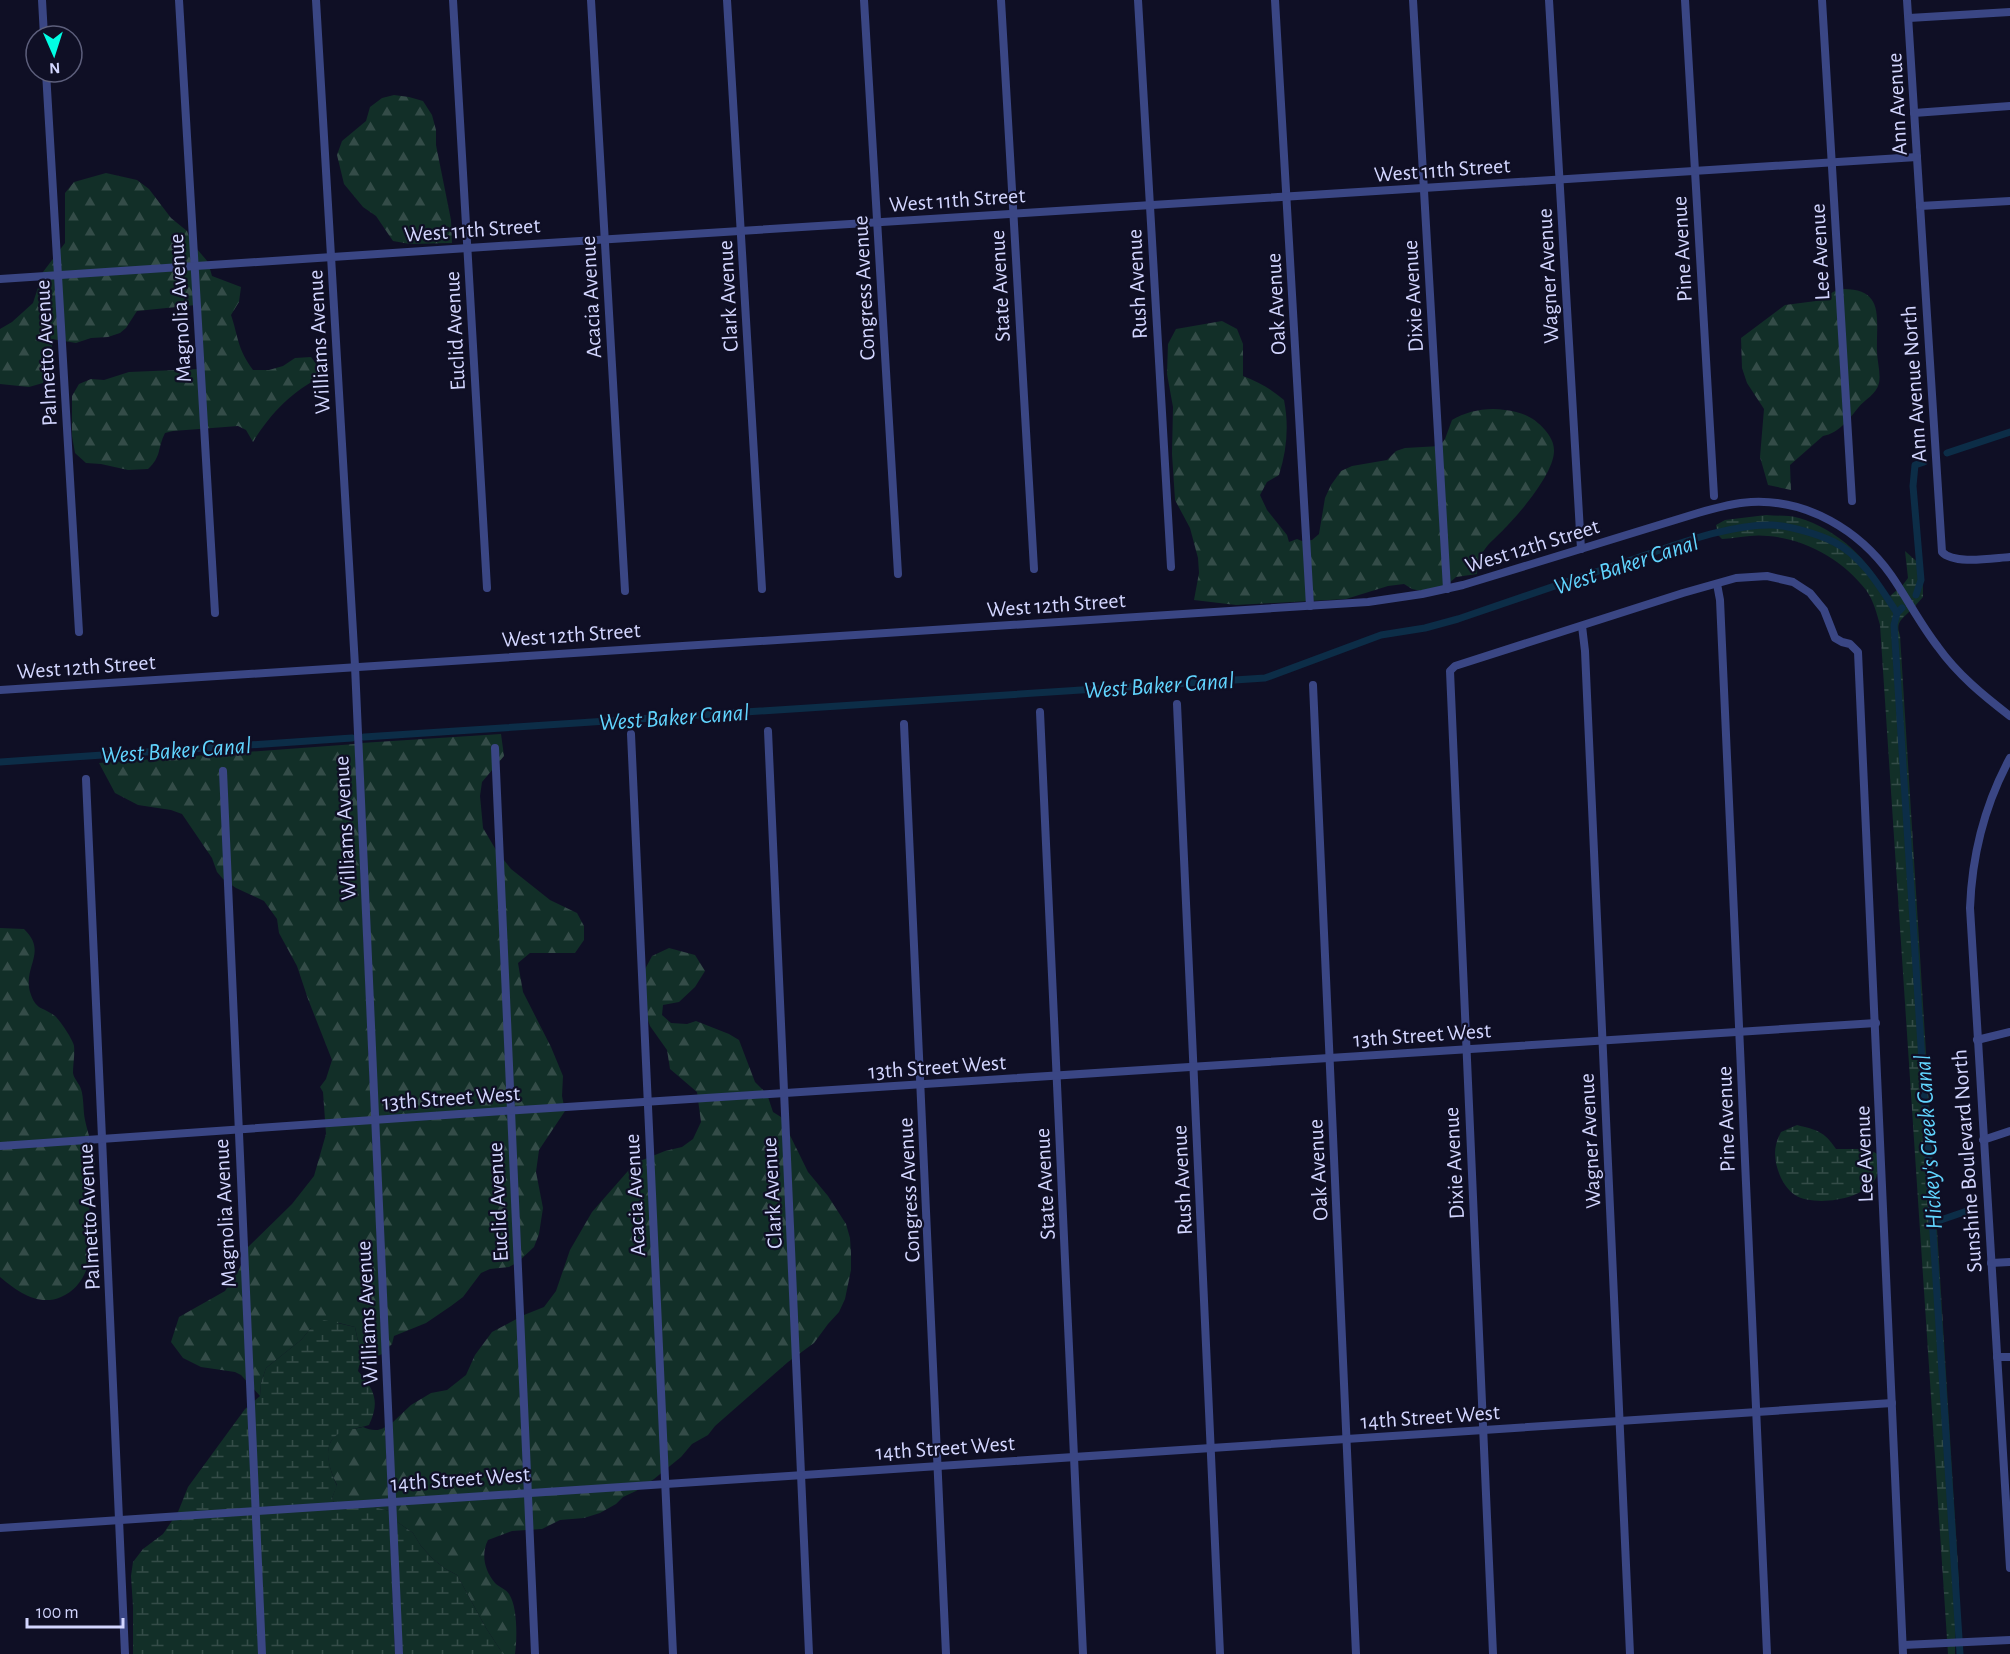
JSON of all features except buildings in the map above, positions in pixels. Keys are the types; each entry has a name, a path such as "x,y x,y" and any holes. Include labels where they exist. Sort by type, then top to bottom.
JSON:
{"street":[{"path":"42,0 43,24"},
{"name":"Magnolia Avenue","path":"179,0 215,613"},
{"name":"Williams Avenue","path":"316,0 355,666 399,1654"},
{"name":"Euclid Avenue","path":"453,0 488,588"},
{"name":"Acacia Avenue","path":"591,0 625,591"},
{"name":"Clark Avenue","path":"727,0 762,589"},
{"name":"Congress Avenue","path":"864,0 898,574"},
{"name":"State Avenue","path":"1001,0 1034,569"},
{"name":"Rush Avenue","path":"1138,0 1171,567"},
{"name":"Oak Avenue","path":"1275,0 1310,606"},
{"name":"Dixie Avenue","path":"1413,0 1447,589"},
{"name":"Wagner Avenue","path":"1549,0 1581,549"},
{"name":"Pine Avenue","path":"1685,0 1714,496"},
{"name":"Lee Avenue","path":"1822,0 1852,501"},
{"name":"Ann Avenue","path":"1907,0 1920,206"},
{"path":"1909,18 2010,12"},
{"name":"Palmetto Avenue","path":"47,84 79,632"},
{"path":"1914,112 2010,106"},
{"name":"West 11th Street","path":"0,279 332,256 1917,157"},
{"path":"1920,206 2010,201"},
{"name":"Ann Avenue North","path":"1920,206 1942,552 1947,558 1957,560 2010,557"},
{"name":"West 12th Street","path":"0,690 1390,599 1447,589 1698,513 1733,504 1752,502 1777,503 1812,512 1840,526 1870,550 1890,574 1948,661 1971,684 2010,716"},
{"name":"Lee Avenue","path":"1717,584 1747,577 1767,576 1794,582 1817,601 1829,621 1835,638 1850,644 1858,652 1903,1650"},
{"path":"1582,626 1717,584"},
{"name":"Pine Avenue","path":"1717,584 1720,600 1767,1654"},
{"name":"Dixie Avenue","path":"1493,1654 1450,671 1455,666 1582,626"},
{"name":"Wagner Avenue","path":"1582,626 1630,1654"},
{"name":"Oak Avenue","path":"1313,685 1356,1654"},
{"name":"Rush Avenue","path":"1177,704 1220,1654"},
{"name":"State Avenue","path":"1040,712 1083,1654"},
{"name":"Congress Avenue","path":"904,724 946,1654"},
{"name":"Clark Avenue","path":"768,731 809,1654"},
{"name":"Acacia Avenue","path":"631,734 672,1654"},
{"name":"Euclid Avenue","path":"495,748 535,1654"},
{"name":"Sunshine Boulevard North","path":"2010,758 1998,780 1985,813 1973,864 1970,926 1997,1358 2006,1451 2010,1568"},
{"name":"Magnolia Avenue","path":"223,771 262,1654"},
{"name":"Palmetto Avenue","path":"86,779 125,1654"},
{"name":"13th Street West","path":"0,1146 1875,1023"},
{"path":"1977,1040 2010,1032"},
{"path":"1983,1140 2010,1131"},
{"path":"1991,1263 2010,1262"},
{"path":"1997,1358 2010,1357"},
{"name":"14th Street West","path":"0,1528 1892,1403"},
{"path":"1903,1650 1940,1643 2010,1640"}],"green space":[{"path":"394,95 423,101 432,115 451,220 452,243 410,244 393,241 376,216 363,207 344,184 337,155 342,141 366,121 370,107 382,98"},
{"path":"106,173 137,180 149,189 171,218 187,231 191,242 208,262 212,276 241,287 239,302 231,315 241,349 253,370 269,370 283,366 295,358 311,357 320,369 323,376 302,388 283,404 253,442 246,430 238,426 165,433 157,456 148,469 128,470 86,463 75,453 72,436 72,396 79,384 91,379 104,380 129,372 200,369 196,305 137,311 126,328 108,337 91,338 76,343 52,339 52,352 43,383 29,387 0,384 0,329 12,322 33,303 43,272 65,243 65,193 74,182"},
{"path":"1839,289 1865,293 1875,307 1880,375 1878,387 1843,425 1823,436 1790,465 1791,490 1768,485 1760,457 1764,409 1747,383 1742,368 1741,338 1785,305 1816,301"},
{"path":"1222,321 1237,329 1243,344 1243,376 1265,386 1284,400 1287,428 1282,466 1279,475 1267,482 1260,495 1267,510 1287,535 1289,542 1297,539 1312,540 1319,534 1325,498 1341,471 1352,466 1387,460 1396,451 1405,448 1440,446 1452,420 1477,410 1511,411 1532,418 1541,425 1552,442 1553,460 1527,503 1485,549 1479,560 1477,574 1456,577 1447,585 1421,591 1404,584 1388,586 1346,599 1236,605 1194,600 1199,573 1198,558 1190,528 1175,500 1172,454 1173,407 1167,374 1168,344 1176,329"},
{"path":"1766,515 1799,518 1839,538 1851,547 1871,570 1886,595 1890,596 1897,590 1910,611 1898,627 1959,1582 1956,1589 1955,1654 1948,1654 1880,625 1873,602 1866,590 1846,569 1823,553 1810,546 1782,538 1756,535 1722,539 1718,535 1716,525 1725,520"},
{"path":"1905,551 1923,567 1923,597 1915,606 1902,586 1908,578"},
{"path":"501,734 504,756 482,782 480,796 483,828 511,869 550,900 577,913 584,926 584,940 575,953 530,953 518,963 523,992 563,1076 562,1096 565,1111 539,1150 536,1172 543,1208 539,1234 534,1247 509,1267 490,1269 481,1273 463,1297 426,1323 394,1336 388,1348 361,743"},
{"path":"355,744 382,1354 359,1365 361,1356 355,1327 339,1323 311,1328 301,1340 266,1368 260,1396 241,1375 201,1367 183,1358 171,1342 179,1317 225,1291 239,1270 248,1247 292,1204 314,1176 326,1134 323,1092 320,1087 326,1079 332,1060 297,966 279,933 277,919 264,901 223,879 217,872 212,858 182,814 138,805 115,793 99,763"},
{"path":"0,928 24,929 31,937 35,952 29,974 30,992 37,1005 57,1018 73,1043 73,1073 82,1093 85,1120 94,1159 95,1170 89,1205 92,1245 88,1266 84,1276 70,1292 52,1300 28,1296 0,1277"},
{"path":"669,948 695,955 705,971 695,987 679,1002 663,1005 662,1015 671,1023 687,1024 696,1021 739,1040 755,1082 767,1094 773,1112 781,1117 808,1172 828,1196 846,1224 850,1238 851,1270 845,1299 839,1312 814,1343 788,1362 715,1426 708,1435 692,1444 681,1457 654,1479 600,1513 584,1518 560,1520 542,1529 512,1531 488,1540 484,1556 486,1567 495,1583 509,1594 514,1607 515,1654 503,1654 457,1575 432,1558 413,1533 396,1521 392,1423 411,1405 431,1393 447,1390 466,1375 475,1355 492,1332 544,1307 556,1291 570,1250 592,1212 635,1163 682,1147 693,1139 701,1122 697,1092 670,1069 667,1050 650,1026 642,1002 643,973 652,956"},
{"path":"1797,1125 1820,1132 1836,1149 1869,1149 1877,1154 1878,1172 1874,1181 1859,1193 1837,1200 1814,1201 1795,1195 1786,1186 1779,1173 1775,1151 1781,1132"},
{"path":"324,1320 355,1327 361,1357 358,1371 374,1396 374,1410 369,1425 340,1433 334,1437 330,1443 328,1457 337,1486 332,1498 334,1503 371,1506 389,1511 395,1654 133,1654 131,1576 133,1562 143,1549 163,1534 178,1512 188,1487 245,1409 260,1396 266,1368 301,1340 311,1328"},
{"path":"363,1427 380,1430 385,1427 389,1511 371,1506 334,1503 332,1498 337,1485 328,1458 330,1444 339,1433"},
{"path":"396,1521 413,1533 432,1558 457,1575 503,1654 402,1654"}],"waterway":[{"path":"1947,453 2010,432"},
{"path":"1916,595 1921,580 1913,486 1915,465 1924,462"},
{"name":"West Baker Canal","path":"364,737 1265,678 1381,635 1425,628 1458,619 1682,543 1719,532 1755,526 1772,525 1812,533 1844,548 1870,573 1897,613"},
{"name":"Hickey's Creek Canal","path":"1902,608 1897,613 1894,625 1960,1654"},
{"name":"West Baker Canal","path":"0,762 352,738"},
{"path":"1932,1223 1967,1211"}]}
